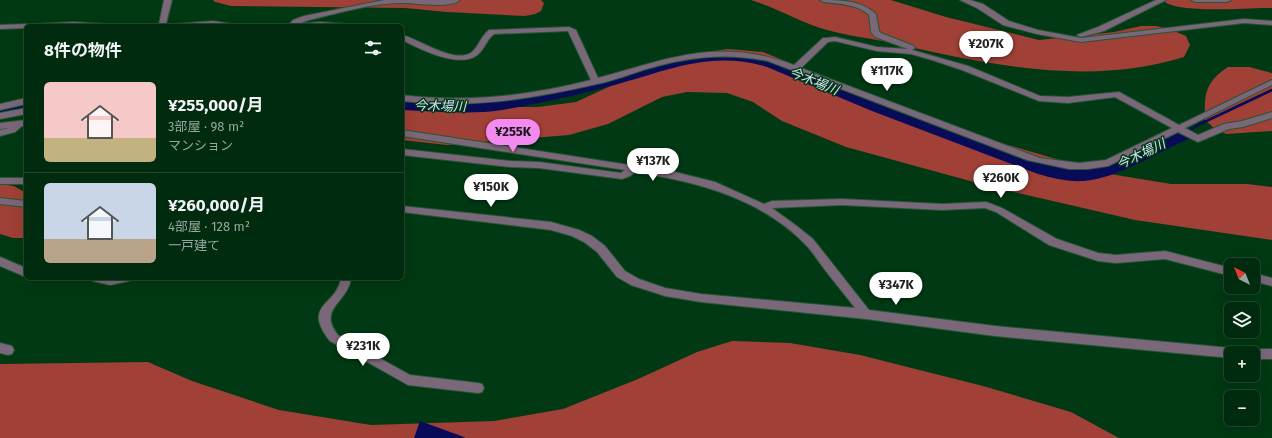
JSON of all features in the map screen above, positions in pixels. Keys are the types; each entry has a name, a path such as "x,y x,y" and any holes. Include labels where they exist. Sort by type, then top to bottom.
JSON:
{"street":[{"path":"162,24 168,0"},
{"path":"296,24 307,18 381,3 456,0"},
{"path":"824,0 854,5 868,10 872,14 875,32 878,35 935,58"},
{"path":"964,0 980,6 1006,23 1037,32 1081,40 1244,21 1272,23"},
{"path":"1067,37 1080,36 1101,29 1162,0"},
{"path":"1195,0 1227,0"},
{"path":"0,27 24,26"},
{"path":"404,38 440,54 468,56 474,54 492,32 569,29 572,30 596,82"},
{"path":"795,69 829,38 877,49 911,52 935,58 972,70 1039,98 1068,100 1116,94 1191,136 1198,138 1227,126 1243,124 1272,115"},
{"path":"404,98 426,102 474,103 501,100 596,82 690,56 726,52 757,56 795,69 1030,158 1065,166 1082,167 1108,163 1272,82"},
{"path":"0,107 24,102"},
{"path":"0,116 24,111"},
{"path":"0,126 23,123"},
{"path":"0,133 12,130 23,123"},
{"path":"404,133 632,168 703,181 736,193 764,208 810,243 866,314"},
{"path":"404,152 511,164 530,164 622,176 627,174 632,168"},
{"path":"0,181 24,181"},
{"path":"0,201 24,204"},
{"path":"764,208 772,204 842,202 942,207 986,205 999,210 1053,242 1098,256 1116,259 1165,256 1224,270"},
{"path":"404,209 551,226 575,233 588,239 601,249 621,274 635,282 664,292 701,298 866,314 995,331 1224,352"},
{"path":"0,261 24,272"},
{"path":"1260,279 1272,282"},
{"path":"346,280 345,284 326,311 324,317 327,331 334,338 408,380 478,388"},
{"path":"1260,354 1272,354"}],"shaded area":[{"path":"213,0 541,0 544,3 541,11 525,16 405,8 231,6 215,2"},
{"path":"751,0 891,0 946,17 1039,40 1114,32 1141,26 1157,26 1186,36 1190,45 1184,57 1148,66 1112,70 1075,71 1038,69 1001,65 835,32 817,27"},
{"path":"1162,0 1272,0 1272,8 1198,9 1170,5"},
{"path":"728,49 763,52 915,113 998,142 1104,173 1171,184 1247,184 1272,187 1272,240 1135,220 992,187 846,147 782,121 753,102 727,93 687,92 662,97 608,124 569,135 447,145 404,140 404,107 538,107 576,102 669,59 691,54"},
{"path":"1228,67 1249,67 1272,73 1272,131 1226,134 1215,129 1205,120 1205,103 1210,84"},
{"path":"0,184 14,186 24,192 24,238 13,238 0,234"},
{"path":"732,341 790,343 860,355 983,386 1071,412 1119,438 0,438 0,364 148,362 192,381 279,410 371,425 494,421 563,409 638,379 697,352"},
{"path":"420,421 464,437 465,438 414,438"}],"waterway":[{"name":"今木場川","path":"404,105 445,107 501,105 602,84 694,58 730,55 752,58 772,64 878,108 1044,170 1062,174 1082,175 1103,172 1184,134"},
{"name":"今木場川","path":"1187,132 1198,125 1272,90"},
{"name":"今木場川","path":"0,112 24,107"}]}
